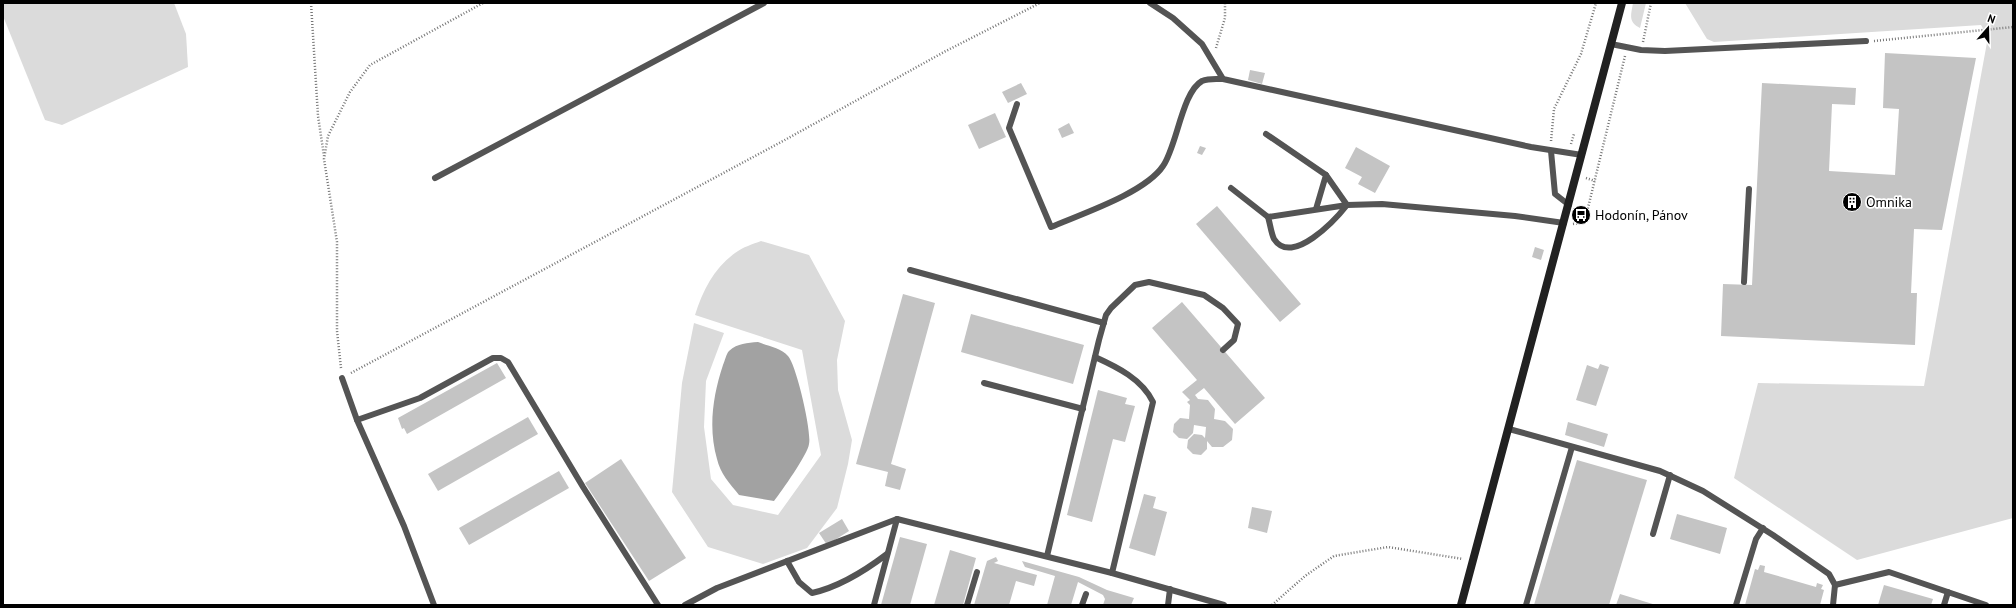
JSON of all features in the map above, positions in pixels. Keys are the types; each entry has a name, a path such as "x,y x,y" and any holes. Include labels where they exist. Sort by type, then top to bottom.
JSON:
{"main road":[{"path":"1461,605 1622,3"}],"lane":[{"path":"435,178 764,3"},
{"path":"1150,3 1186,29 1202,44 1223,79"},
{"path":"1611,44 1641,50 1672,51 1866,41"},
{"path":"1017,104 1009,128 1051,227 1134,190 1157,174 1169,156 1182,118 1195,87 1201,82 1209,79 1223,79 1551,151 1582,155"},
{"path":"1266,134 1326,175 1347,205"},
{"path":"1551,151 1555,194 1569,205"},
{"path":"1316,209 1326,175"},
{"path":"1230,188 1268,217 1274,238 1280,244 1294,247 1308,241 1331,224 1347,205"},
{"path":"1744,282 1749,189"},
{"path":"1268,217 1347,205 1382,204 1515,216 1564,223"},
{"path":"910,270 1104,323"},
{"path":"1046,556 1106,315 1111,308 1135,285 1149,282 1204,295 1223,308 1238,324 1234,340 1223,350"},
{"path":"1095,357 1118,368 1147,390 1153,402 1112,573"},
{"path":"357,420 420,398 493,358 501,358 508,362 583,487 658,605"},
{"path":"342,378 357,420 404,526 434,605"},
{"path":"984,383 1083,409"},
{"path":"1509,429 1670,475 1704,491 1763,528 1829,574 1835,585 1833,605"},
{"path":"1526,605 1572,447"},
{"path":"1653,534 1670,475"},
{"path":"874,605 897,519"},
{"path":"685,605 717,588 897,519 1112,573 1224,605"},
{"path":"1736,605 1756,539 1763,528"},
{"path":"787,561 799,582 812,593 826,590 874,564 887,554"},
{"path":"967,605 977,572"},
{"path":"1835,585 1889,572 1986,605"},
{"path":"1168,605 1170,589"},
{"path":"1944,605 1948,592"},
{"path":"1082,605 1086,594"}],"path":[{"path":"311,3 318,116 337,242 336,331 342,378 742,164 944,52 1016,17 1040,3"},
{"path":"324,159 328,136 336,118 350,92 370,65 483,3"},
{"path":"1211,59 1225,18 1225,3"},
{"path":"1551,151 1554,109 1581,54 1596,3"},
{"path":"1641,50 1652,3"},
{"path":"1866,41 2013,27"},
{"path":"1564,223 1575,224 1583,221 1586,216 1627,48"},
{"path":"1272,605 1305,576 1334,556 1388,548 1472,561"}],"shaded area":[{"path":"3,3 174,3 186,34 188,67 62,125 45,120 3,16"},
{"path":"1633,3 1646,3 1640,28 1636,26 1631,18"},
{"path":"1685,3 2013,3 2013,518 1857,560 1734,478 1758,383 1924,386 1988,37 1981,25 1714,42 1707,39"},
{"path":"761,241 809,255 845,321 837,360 838,390 852,440 848,464 837,508 807,548 763,564 708,547 672,492 682,383 694,323 724,333 706,381 704,427 711,479 733,505 778,515 821,455 802,350 695,315 710,280 721,266 738,251"},
{"path":"758,342 782,351 788,356 795,371 803,398 808,426 809,444 804,456 774,501 739,495 720,469 714,447 712,424 714,400 727,354 732,348 739,345"}],"building":[{"name":"Omnika","path":"1885,53 1976,58 1942,230 1914,229 1911,293 1917,293 1915,345 1721,336 1723,284 1752,285 1762,83 1856,88 1855,105 1832,104 1829,171 1895,175 1899,109 1883,108"},
{"path":"1250,70 1265,73 1262,84 1248,80"},
{"path":"1021,83 1027,94 1008,103 1002,92"},
{"path":"995,113 1006,137 979,149 968,125"},
{"path":"1069,123 1074,133 1062,138 1058,129"},
{"path":"1200,146 1206,148 1202,155 1197,153"},
{"path":"1356,147 1390,166 1375,193 1358,184 1362,177 1345,168"},
{"path":"1217,206 1301,304 1280,322 1196,224"},
{"path":"1535,247 1544,250 1541,260 1532,257"},
{"path":"903,294 935,303 891,464 906,469 900,490 885,486 888,472 856,464"},
{"path":"1182,302 1265,398 1235,424 1204,388 1195,395 1198,399 1208,400 1215,409 1214,419 1225,421 1233,429 1232,440 1223,447 1212,447 1207,441 1207,449 1201,455 1193,454 1187,448 1188,440 1194,434 1202,435 1205,438 1206,427 1194,425 1193,433 1187,439 1179,438 1173,432 1174,424 1180,418 1189,419 1190,405 1187,402 1190,400 1182,392 1197,380 1152,328"},
{"path":"971,314 1084,345 1073,384 961,352"},
{"path":"497,363 506,378 407,434 404,428 402,429 398,418"},
{"path":"1600,364 1609,367 1596,406 1576,400 1587,365 1598,369"},
{"path":"1098,390 1127,398 1125,404 1135,406 1125,442 1113,439 1092,522 1067,515"},
{"path":"528,417 538,434 438,491 428,474"},
{"path":"1568,422 1608,434 1604,447 1565,435"},
{"path":"621,459 686,558 649,581 585,483"},
{"path":"1577,460 1647,480 1609,605 1534,605"},
{"path":"559,471 569,488 469,545 459,528"},
{"path":"1144,494 1156,497 1153,508 1167,512 1155,556 1129,548"},
{"path":"1252,507 1272,511 1267,533 1248,528"},
{"path":"1677,514 1727,528 1720,554 1670,539"},
{"path":"842,519 849,531 827,545 819,533"},
{"path":"900,537 927,544 910,605 881,605"},
{"path":"950,550 976,558 963,605 934,605"},
{"path":"996,557 998,561 994,563 1037,575 1034,586 1016,581 1009,605 974,605 987,561"},
{"path":"1022,561 1079,577 1107,590 1134,598 1131,605 1103,605 1105,599 1103,595 1078,582 1071,605 1047,605 1055,576 1025,567"},
{"path":"1760,565 1765,566 1764,572 1816,587 1817,583 1823,585 1821,589 1824,590 1820,605 1745,605 1755,569 1758,570"},
{"path":"1884,585 1933,599 1931,605 1878,605"},
{"path":"1620,594 1656,605 1616,605"}],"place":[{"name":"Omnika","path":"1852,202"},
{"name":"Hodonín, Pánov","path":"1581,215"}]}
